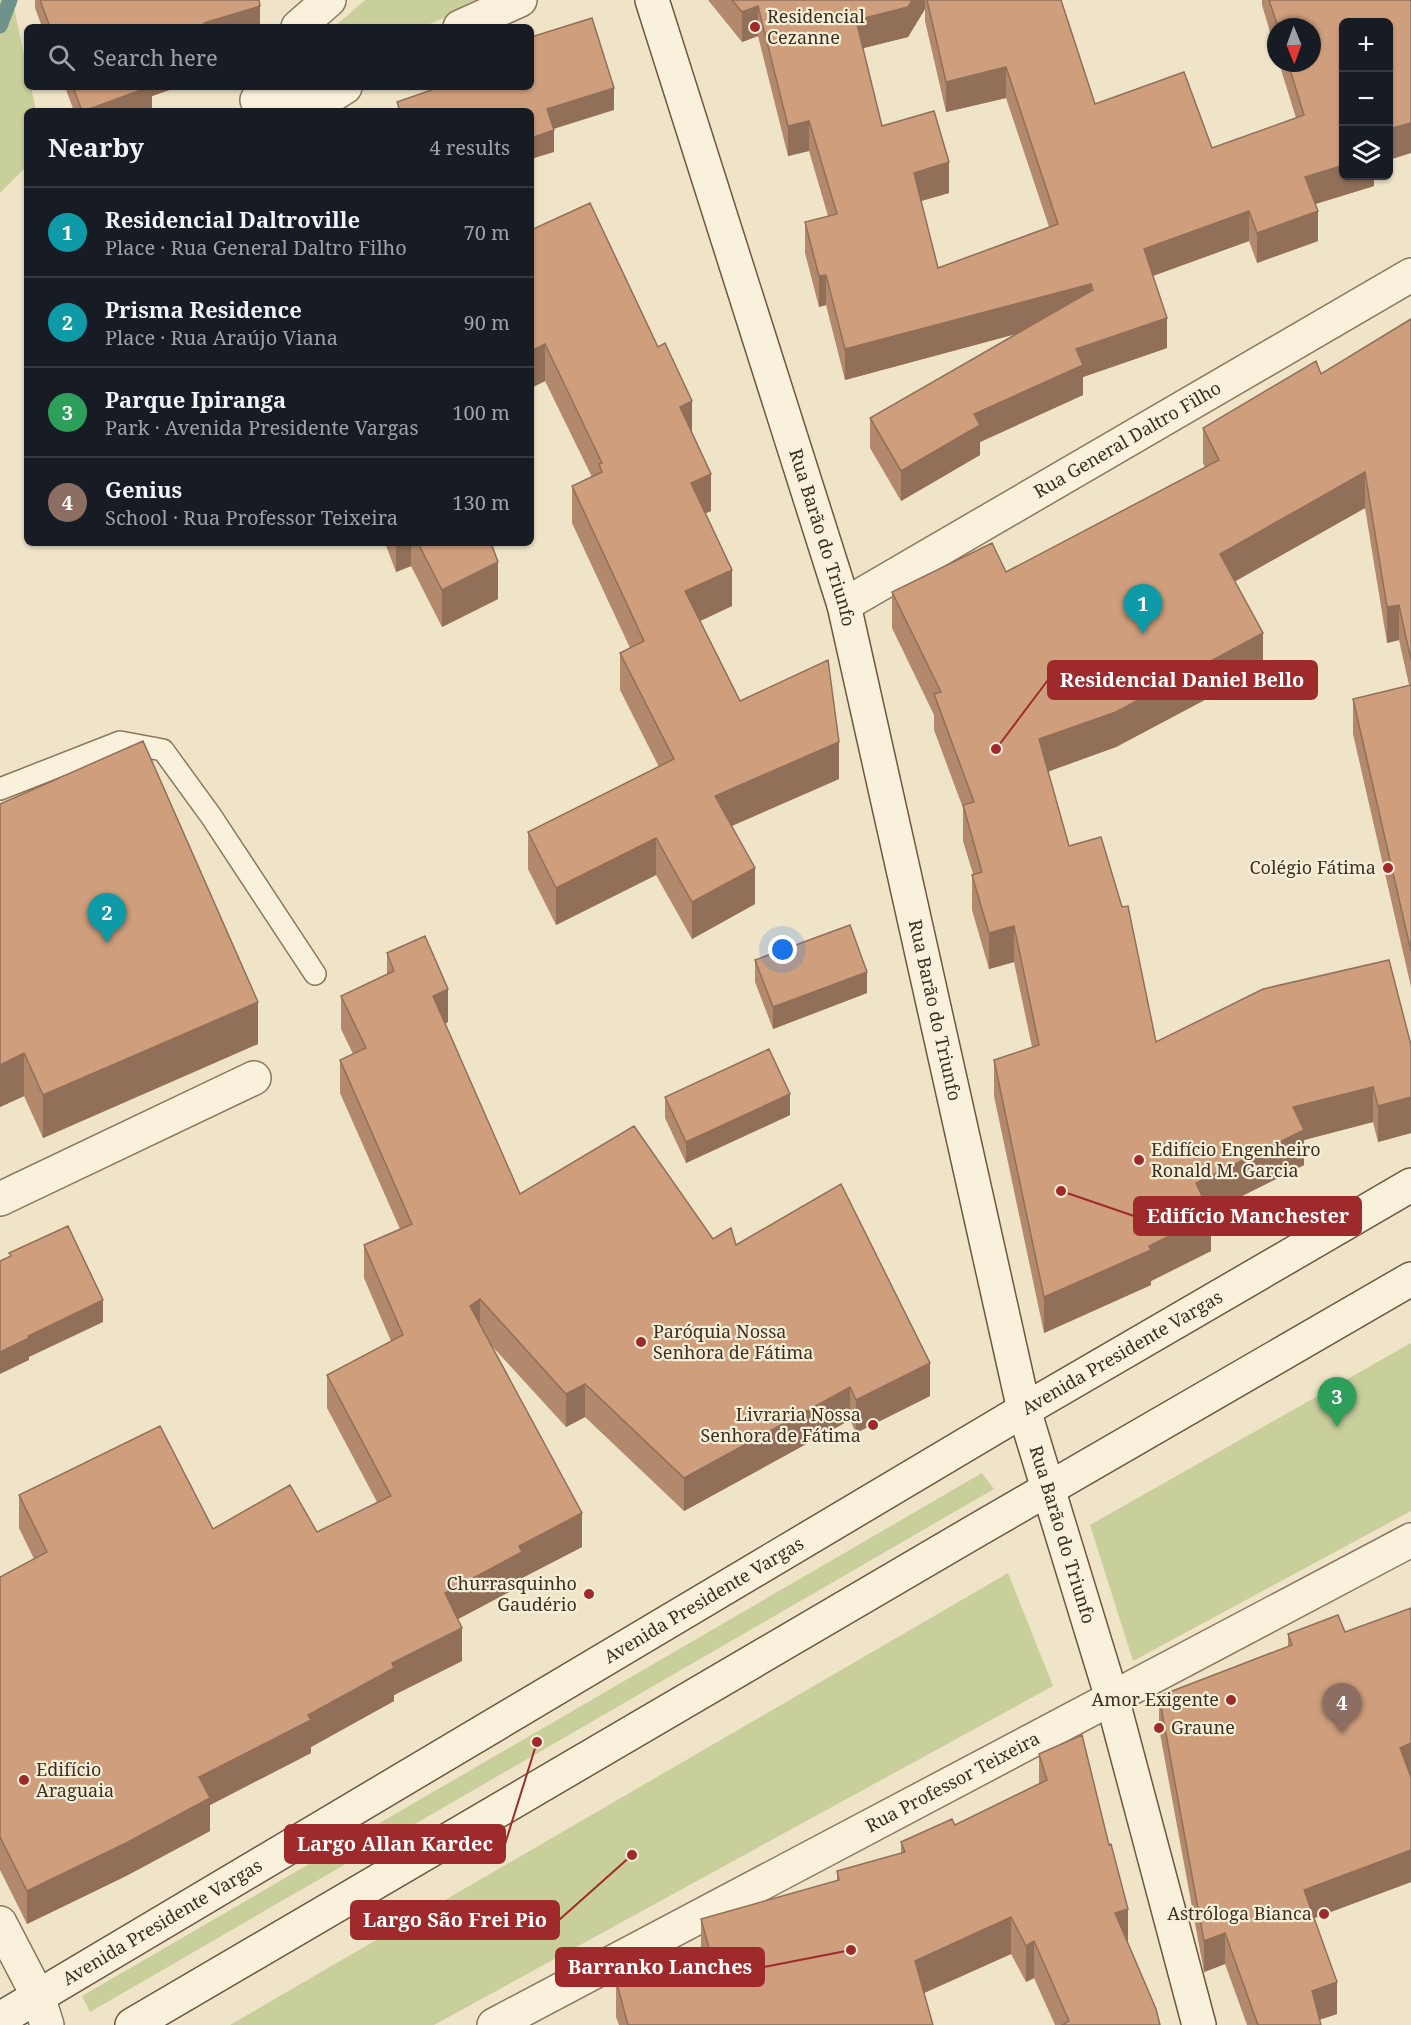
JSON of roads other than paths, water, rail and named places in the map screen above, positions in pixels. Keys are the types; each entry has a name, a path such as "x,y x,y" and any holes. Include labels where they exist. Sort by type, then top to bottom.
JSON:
{"street":[{"path":"301,24 329,0"},
{"path":"467,24 520,0"},
{"name":"Rua Barão do Triunfo","path":"652,0 844,604 1024,1410 1112,1698 1199,2025"},
{"path":"249,99 268,106 318,104 340,90"},
{"name":"Rua General Daltro Filho","path":"844,604 1411,275"},
{"path":"0,1199 254,1078"},
{"name":"Avenida Presidente Vargas","path":"0,2019 42,2011 1024,1410 1411,1185"},
{"path":"132,2025 1411,1279"},
{"name":"Rua Professor Teixeira","path":"494,2025 1411,1540"},
{"path":"0,1923 42,2011"}],"lane":[{"path":"0,789 120,742 163,750 211,816 315,974"}],"waterway":[{"path":"0,26 10,0"}],"place":[{"name":"Residencial Cezanne","path":"755,27"},
{"name":"Residencial Daltroville","path":"1143,634"},
{"name":"Residencial Daniel Bello","path":"996,749"},
{"name":"Colégio Fátima","path":"1388,868"},
{"name":"Prisma Residence","path":"107,943"},
{"name":"Edifício Engenheiro Ronald M. Garcia","path":"1139,1160"},
{"name":"Edifício Manchester","path":"1061,1191"},
{"name":"Paróquia Nossa Senhora de Fátima","path":"641,1342"},
{"name":"Livraria Nossa Senhora de Fátima","path":"873,1425"},
{"name":"Parque Ipiranga","path":"1337,1427"},
{"name":"Churrasquinho Gaudério","path":"589,1594"},
{"name":"Amor Exigente","path":"1231,1700"},
{"name":"Graune","path":"1159,1728"},
{"name":"Genius","path":"1342,1733"},
{"name":"Largo Allan Kardec","path":"537,1742"},
{"name":"Edifício Araguaia","path":"24,1780"},
{"name":"Largo São Frei Pio","path":"632,1855"},
{"name":"Astróloga Bianca","path":"1324,1914"},
{"name":"Barranko Lanches","path":"851,1950"}]}
